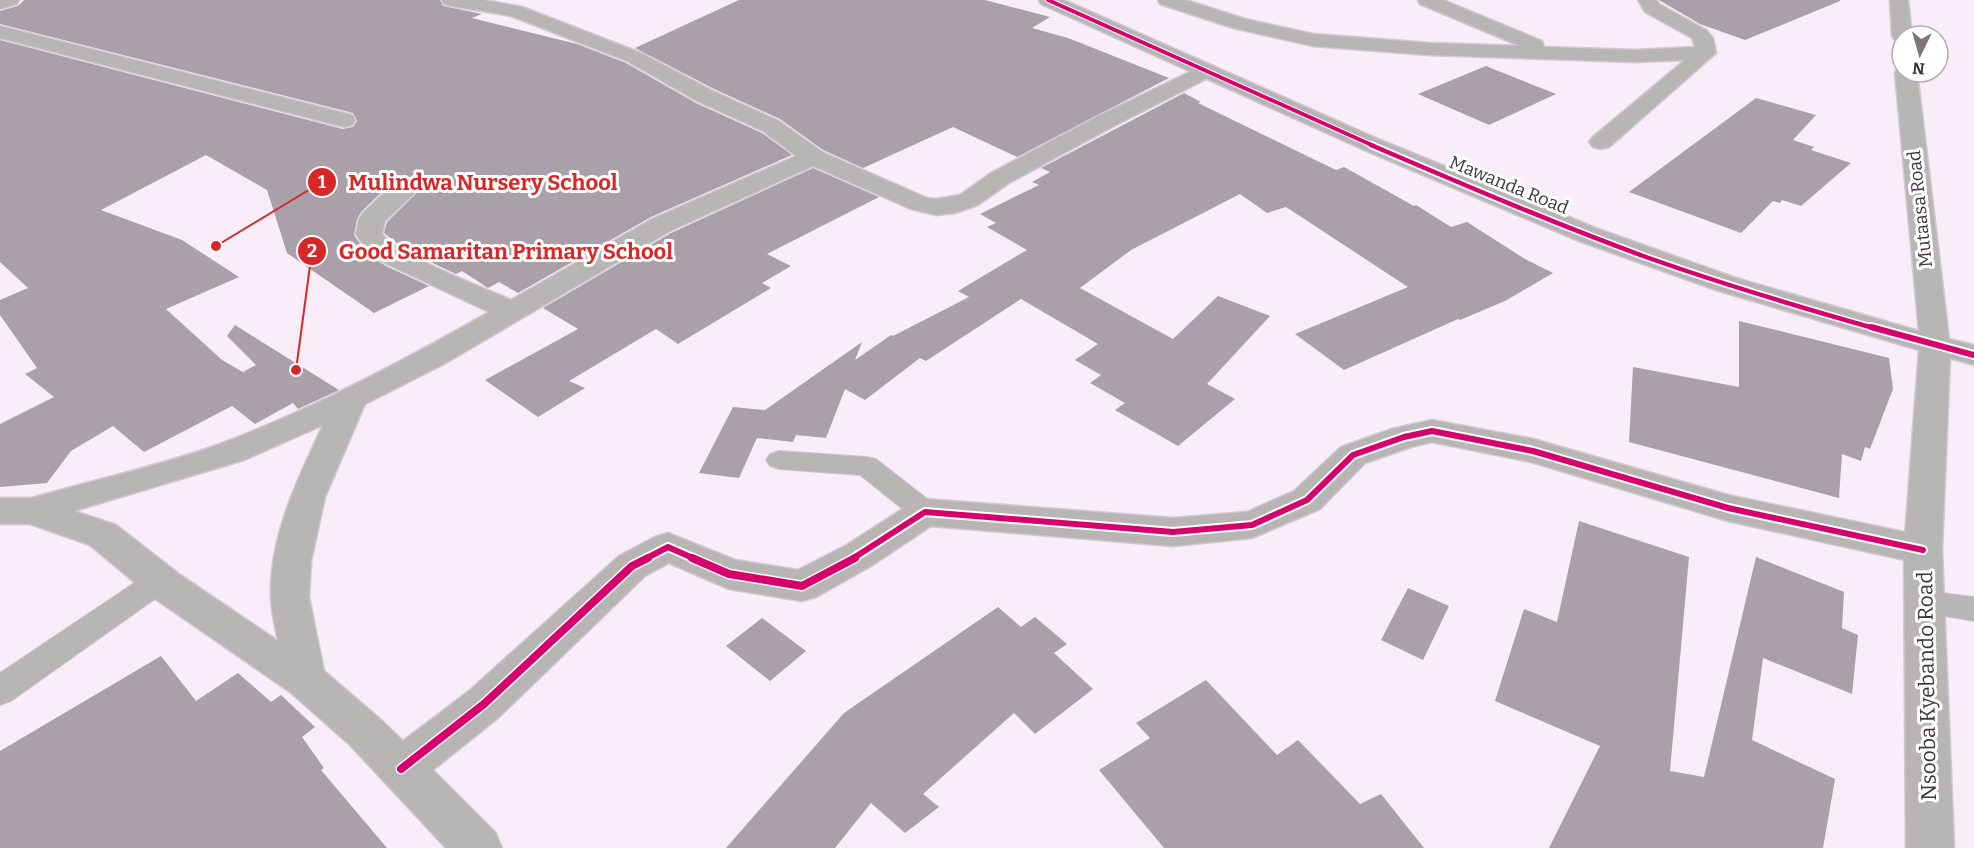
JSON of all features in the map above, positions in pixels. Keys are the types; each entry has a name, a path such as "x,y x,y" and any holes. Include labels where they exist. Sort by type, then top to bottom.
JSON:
{"street":[{"path":"0,3 10,0"},
{"path":"451,0 515,11 634,57 705,96 771,126 813,158 920,204 936,207 955,205 969,200 1000,178 1106,121 1205,72"},
{"name":"Mawanda Road","path":"1048,0 1205,72 1490,195 1643,255 1732,286 1974,355"},
{"path":"1167,0 1240,24 1313,40 1429,49 1635,56 1706,53"},
{"path":"1426,0 1553,53"},
{"path":"1899,0 1901,24"},
{"path":"1643,1 1659,13 1699,34 1703,38 1706,53"},
{"path":"0,32 344,120"},
{"path":"1601,142 1706,53"},
{"name":"Mutaasa Road","path":"1907,84 1935,345"},
{"path":"16,511 188,467 232,452 351,398 433,357 661,225 813,158"},
{"path":"409,186 372,219 369,234 378,246 397,258 511,311"},
{"name":"Nsooba Kyebando Road","path":"1930,848 1923,550 1935,345"},
{"path":"306,680 290,597 292,561 307,497 351,398"},
{"path":"401,769 484,704 632,566 668,547 729,574 802,586 858,556 925,512 1173,532 1252,525 1307,500 1353,455 1404,437 1432,431 1533,451 1728,508 1923,550"},
{"path":"16,511 104,535 159,580 226,629 306,680 365,732 478,848"}],"lane":[{"path":"779,460 867,466 925,512"},
{"path":"0,691 159,580"},
{"path":"1925,603 1974,609"}],"building":[{"path":"24,0 440,0 443,6 482,14 472,18 577,44 626,63 696,103 762,133 792,155 651,217 518,293 499,282 488,288 462,271 456,274 406,250 384,233 387,222 424,186 418,179 401,180 386,188 361,212 354,235 367,254 386,266 429,286 374,313 287,253 267,190 206,155 101,210 182,240 239,277 166,309 222,360 243,372 256,365 227,336 235,325 339,390 298,409 293,403 255,424 232,406 144,452 113,426 71,451 47,483 0,487 0,424 54,397 25,374 37,368 0,315 0,300 28,288 0,262 0,40 343,129 353,127 357,121 353,113 0,24 0,11 18,6"},
{"path":"739,0 985,0 1050,17 1032,28 1068,38 1169,78 1017,157 953,127 863,168 823,150 780,119 714,89 635,48"},
{"path":"1659,0 1840,1 1745,40 1700,24"},
{"path":"1486,66 1556,94 1489,125 1418,94"},
{"path":"1184,93 1201,102 1198,103 1336,170 1344,167 1414,206 1416,205 1451,227 1467,222 1525,259 1553,273 1505,301 1458,319 1344,370 1295,334 1408,287 1286,207 1267,213 1240,194 1131,250 1080,288 1173,339 1218,296 1270,316 1207,384 1235,399 1178,446 1115,410 1125,403 1090,383 1101,375 1075,360 1098,344 1021,299 926,361 920,358 865,400 845,389 826,438 796,435 793,442 757,438 739,478 699,473 733,407 765,410 862,342 855,360 891,335 969,297 958,291 1027,250 987,227 996,223 980,214 1039,185 1032,182 1050,172 1041,168"},
{"path":"1756,98 1816,115 1793,140 1814,147 1811,150 1851,163 1801,206 1782,200 1780,203 1773,201 1741,233 1629,192"},
{"path":"813,168 879,197 767,254 791,266 762,283 771,288 678,344 656,329 569,381 585,388 538,417 485,380 578,329 543,308 671,233"},
{"path":"1739,321 1889,358 1893,389 1870,449 1865,447 1861,461 1842,454 1839,498 1629,442 1633,367 1739,387"},
{"path":"1579,521 1689,557 1670,771 1704,777 1756,557 1844,592 1842,628 1858,635 1852,694 1763,658 1752,740 1835,779 1823,848 1549,848 1600,746 1495,701 1524,609 1557,622"},
{"path":"1408,588 1449,606 1423,660 1381,640"},
{"path":"998,607 1021,627 1035,617 1067,644 1054,653 1093,689 1035,734 1014,713 923,794 939,807 905,833 871,803 835,848 726,848 844,713"},
{"path":"762,618 806,651 770,681 726,646"},
{"path":"161,656 196,701 238,673 271,702 281,695 315,727 302,737 324,768 321,770 387,848 0,848 0,751"},
{"path":"1206,680 1277,755 1298,740 1360,804 1381,794 1424,848 1164,848 1099,770 1150,738 1136,723"}],"cycle path":[{"path":"1048,0 1370,144 1589,235 1767,297 1974,355"},
{"path":"401,769 484,704 632,566 668,547 729,574 802,586 858,556 925,512 1173,532 1252,525 1307,500 1353,455 1404,437 1432,431 1533,451 1728,508 1923,550"}],"place":[{"name":"Mulindwa Nursery School","path":"216,246"},
{"name":"Good Samaritan Primary School","path":"296,370"}]}
